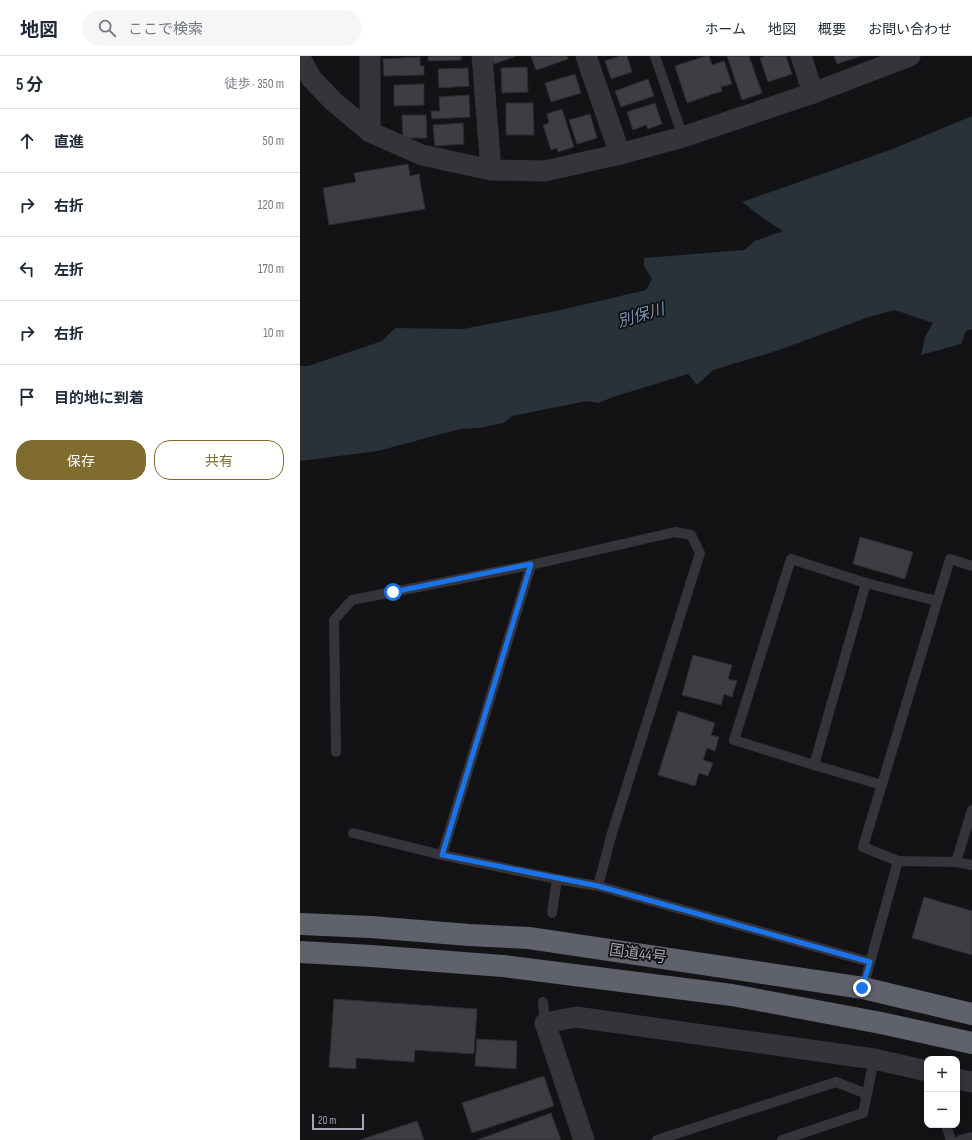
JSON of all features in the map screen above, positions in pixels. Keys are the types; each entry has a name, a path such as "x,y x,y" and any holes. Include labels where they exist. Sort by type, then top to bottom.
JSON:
{"highway":[{"name":"国道44号","path":"300,924 371,927 529,938 862,988 972,1014"},
{"name":"国道44号","path":"300,952 503,966 732,995 881,1023 972,1043"}],"street":[{"path":"370,56 370,132"},
{"path":"482,56 491,170"},
{"path":"586,56 620,154"},
{"path":"801,56 813,92"},
{"path":"300,58 312,79 333,100 370,132 422,155 491,170 545,171 620,154 683,137 813,92 910,56"},
{"path":"584,1140 544,1012 874,1059 924,1071"},
{"path":"960,1080 972,1082"}],"lane":[{"path":"655,56 683,137"},
{"path":"336,752 334,620 352,600 531,564 675,532 691,536 700,553 612,833 598,886"},
{"path":"882,785 734,740 791,559 866,583 937,602"},
{"path":"972,566 950,559 863,848 898,861 956,862 972,865"},
{"path":"442,855 531,564"},
{"path":"814,765 866,583"},
{"path":"956,862 972,810"},
{"path":"353,833 442,855 598,886 870,962"},
{"path":"862,988 898,861"},
{"path":"552,913 557,878"},
{"path":"782,1140 863,1113 874,1059"},
{"path":"657,1140 836,1082 867,1094"},
{"path":"947,1128 951,1140"},
{"path":"960,1140 972,1137"}],"water":[{"name":"別保川","path":"972,116 972,329 966,331 961,344 921,355 925,337 933,323 895,310 869,317 776,351 713,370 697,385 688,374 613,397 599,403 587,401 512,416 504,423 479,428 460,429 378,451 300,461 300,366 308,366 382,341 395,328 463,329 556,311 646,290 652,279 644,266 644,258 744,250 755,241 783,231 742,202 890,150"}],"building":[{"path":"428,56 461,56 461,60 428,61"},
{"path":"492,56 516,56 494,64"},
{"path":"531,56 567,56 568,59 536,70"},
{"path":"620,56 627,56 632,72 611,79 605,61"},
{"path":"709,56 712,65 724,61 732,84 721,87 722,91 687,103 675,66"},
{"path":"727,56 749,56 762,93 742,100"},
{"path":"766,56 786,56 792,74 768,82 760,58"},
{"path":"834,56 861,56 837,64"},
{"path":"420,57 420,66 424,66 424,75 384,76 383,59"},
{"path":"527,67 528,92 502,93 501,68"},
{"path":"468,68 469,86 439,88 438,69"},
{"path":"575,74 581,93 551,102 545,83"},
{"path":"648,79 654,96 621,107 615,91"},
{"path":"424,84 424,105 394,106 394,85"},
{"path":"469,95 470,117 432,119 431,111 440,111 439,97"},
{"path":"506,103 533,103 534,135 506,135"},
{"path":"655,103 662,124 648,129 646,125 633,130 627,112"},
{"path":"562,109 574,147 558,152 557,148 551,150 543,125 549,123 547,114"},
{"path":"590,114 597,138 577,144 569,120"},
{"path":"402,115 426,115 427,138 403,138"},
{"path":"463,123 464,144 435,146 433,125"},
{"path":"408,164 410,176 419,174 425,209 329,225 323,188 356,182 354,173"},
{"path":"860,537 913,552 905,579 853,564"},
{"path":"693,655 732,665 728,679 737,681 732,697 724,694 721,705 682,695"},
{"path":"678,711 715,723 711,735 719,737 715,751 707,748 703,760 713,763 708,776 699,773 695,786 658,775"},
{"path":"924,897 972,911 972,955 912,938"},
{"path":"334,999 477,1009 474,1054 415,1050 414,1062 356,1058 356,1069 329,1067"},
{"path":"477,1039 517,1041 516,1069 475,1066"},
{"path":"544,1076 554,1106 472,1133 462,1103"},
{"path":"551,1113 561,1140 477,1140"},
{"path":"417,1121 424,1140 360,1140"}],"route":[{"path":"393,592 531,564 442,855 598,886 870,962 862,988"}]}
